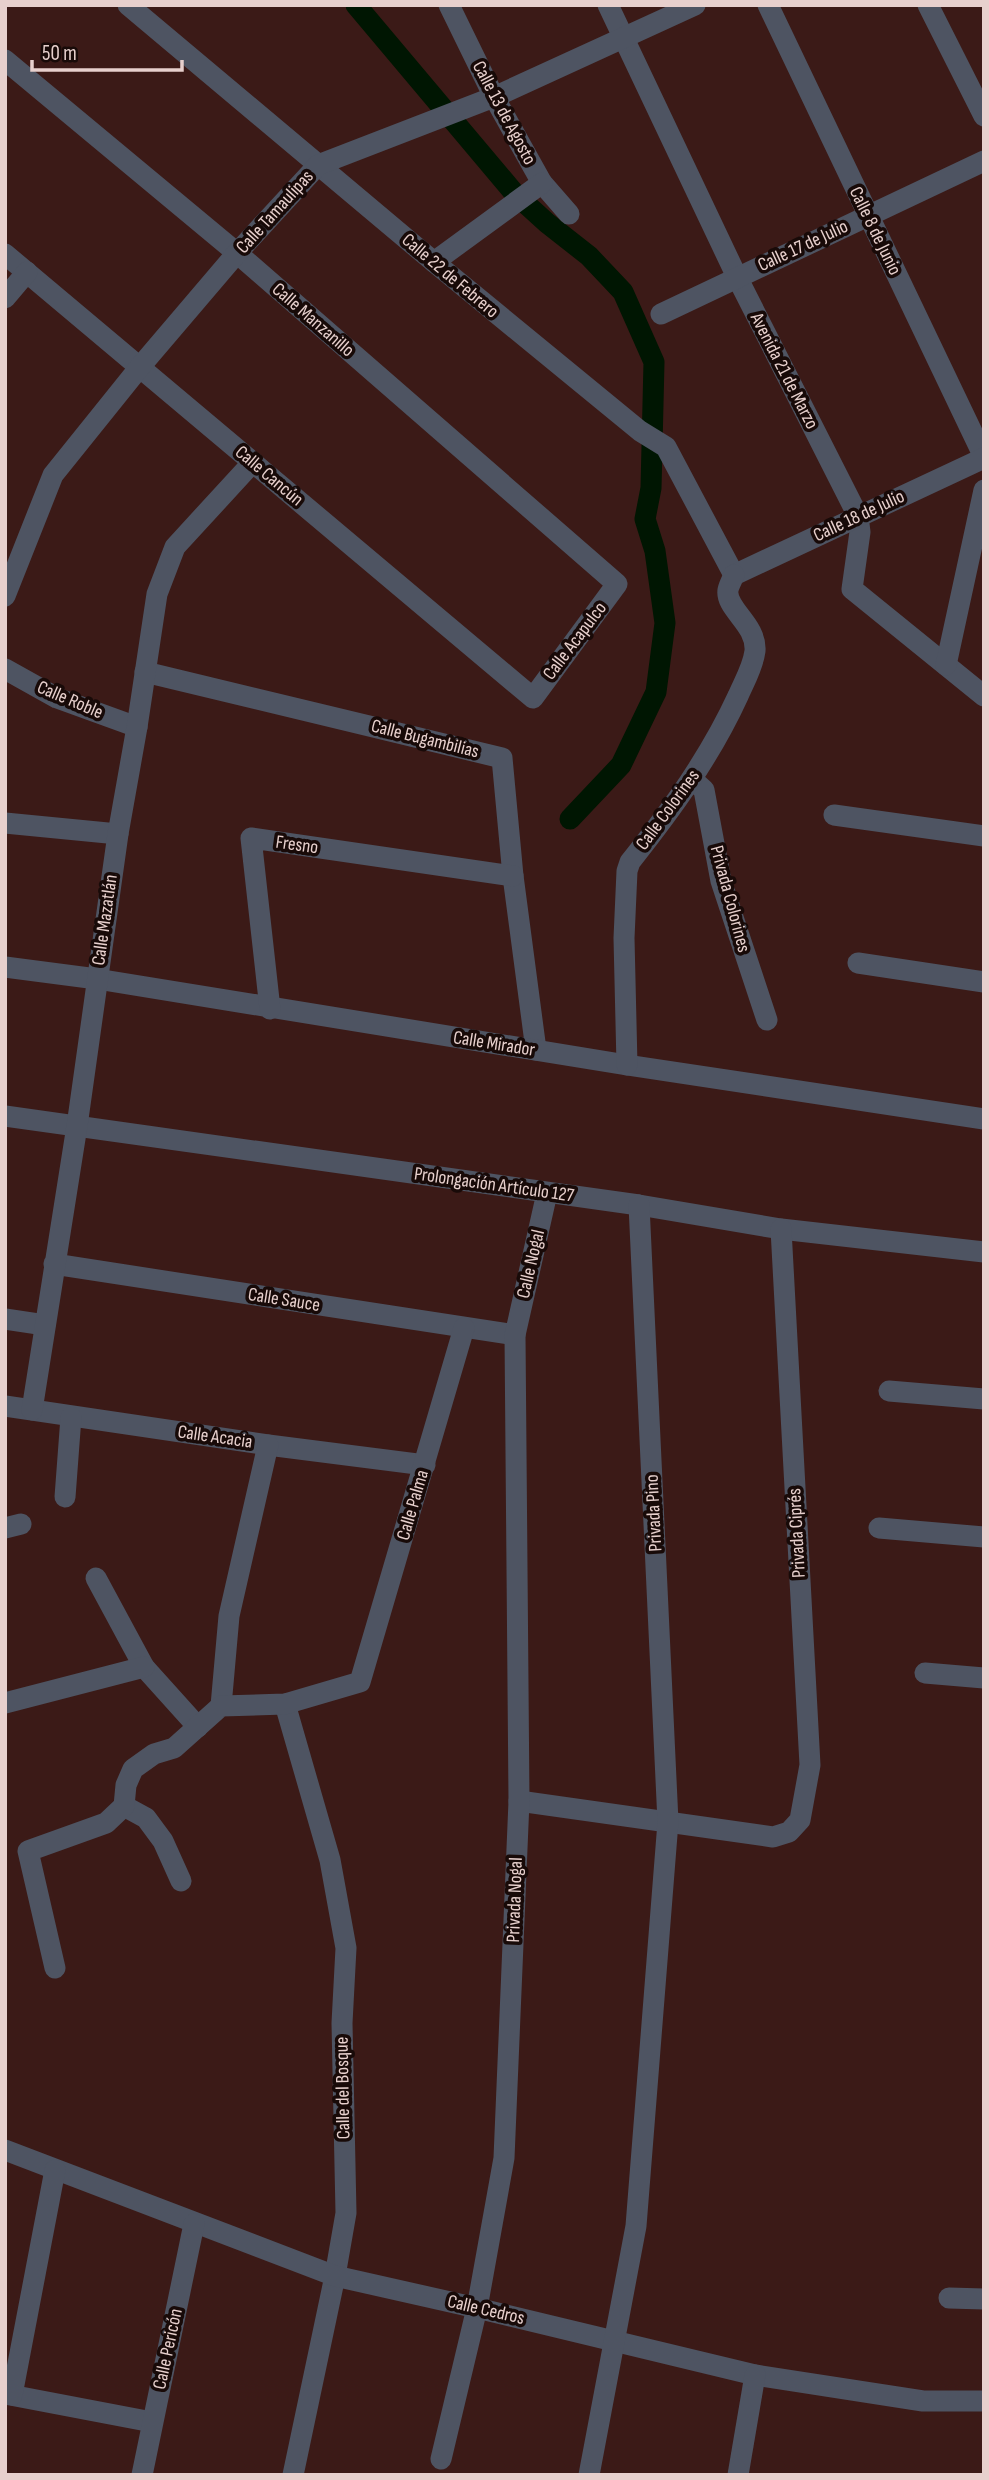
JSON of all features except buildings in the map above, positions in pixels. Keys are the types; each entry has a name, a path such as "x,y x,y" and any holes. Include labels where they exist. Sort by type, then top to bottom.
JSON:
{"street":[{"name":"Calle 13 de Agosto","path":"449,5 494,97 542,183 569,214"},
{"name":"Avenida 21 de Marzo","path":"608,5 737,277 858,516 860,532 852,589 984,696"},
{"name":"Calle Tamaulipas","path":"5,596 53,475 237,253 318,165 494,97 695,5"},
{"name":"Calle 8 de Junio","path":"768,5 984,457"},
{"path":"928,5 984,116"},
{"name":"Calle 22 de Febrero","path":"132,6 434,262 640,432 666,447 734,575"},
{"name":"Calle Manzanillo","path":"5,60 237,253 617,584"},
{"name":"Calle 17 de Julio","path":"661,314 984,161"},
{"path":"434,262 542,183"},
{"name":"Calle Cancún","path":"5,254 533,698"},
{"path":"5,298 27,272"},
{"name":"Calle 18 de Julio","path":"734,575 984,457"},
{"name":"Calle Mazatlán","path":"32,1410 77,1126 118,834 157,594 175,547 253,462"},
{"path":"946,665 984,490"},
{"name":"Calle Colorines","path":"627,1065 624,938 627,871 630,862 693,780 726,723 752,665 755,650 752,632 729,600 728,590 734,575"},
{"name":"Calle Acapulco","path":"533,698 617,584"},
{"name":"Calle Roble","path":"5,669 57,698 137,727"},
{"name":"Calle Bugambilias","path":"145,672 502,758 513,876 536,1050"},
{"name":"Privada Colorines","path":"693,780 704,790 721,881 766,1020"},
{"path":"834,815 984,836"},
{"path":"5,823 118,834"},
{"name":"Fresno","path":"270,1009 251,838 513,876"},
{"path":"858,963 984,982"},
{"name":"Calle Mirador","path":"5,967 97,979 270,1009 984,1119"},
{"name":"Prolongación Artículo 127","path":"5,1116 639,1205 781,1229 984,1252"},
{"name":"Calle Nogal","path":"515,1335 547,1192"},
{"name":"Privada Pino","path":"589,2475 636,2226 668,1822 639,1205"},
{"name":"Privada Ciprés","path":"668,1822 773,1837 789,1832 800,1820 810,1765 781,1229"},
{"name":"Calle Sauce","path":"54,1264 515,1335"},
{"path":"5,1319 46,1325"},
{"name":"Calle Palma","path":"285,1704 360,1682 464,1328"},
{"name":"Privada Nogal","path":"440,2459 477,2308 504,2158 519,1801 515,1335"},
{"path":"889,1391 984,1399"},
{"name":"Calle Acacia","path":"5,1406 425,1465"},
{"path":"65,1497 71,1417"},
{"path":"55,1968 28,1851 106,1822 124,1806 126,1785 133,1769 154,1754 174,1748 220,1706 229,1616 268,1445"},
{"path":"879,1528 984,1537"},
{"path":"96,1578 144,1667 198,1727"},
{"path":"5,1703 144,1667"},
{"path":"925,1673 984,1678"},
{"path":"220,1706 285,1704"},
{"name":"Calle del Bosque","path":"285,1704 330,1860 346,1948 342,2023 346,2213 293,2475"},
{"path":"519,1801 668,1822"},
{"path":"124,1806 145,1818 163,1841 181,1881"},
{"name":"Calle Cedros","path":"5,2150 335,2276 755,2375 923,2401 984,2401"},
{"path":"55,2170 9,2395 152,2422"},
{"name":"Calle Pericón","path":"142,2475 194,2224"},
{"path":"949,2298 984,2299"},
{"path":"738,2475 755,2375"}],"waterway":[{"path":"356,5 515,194 589,256 623,292 654,362 651,488 645,519 655,551 665,623 656,692 621,765 570,819"}]}
